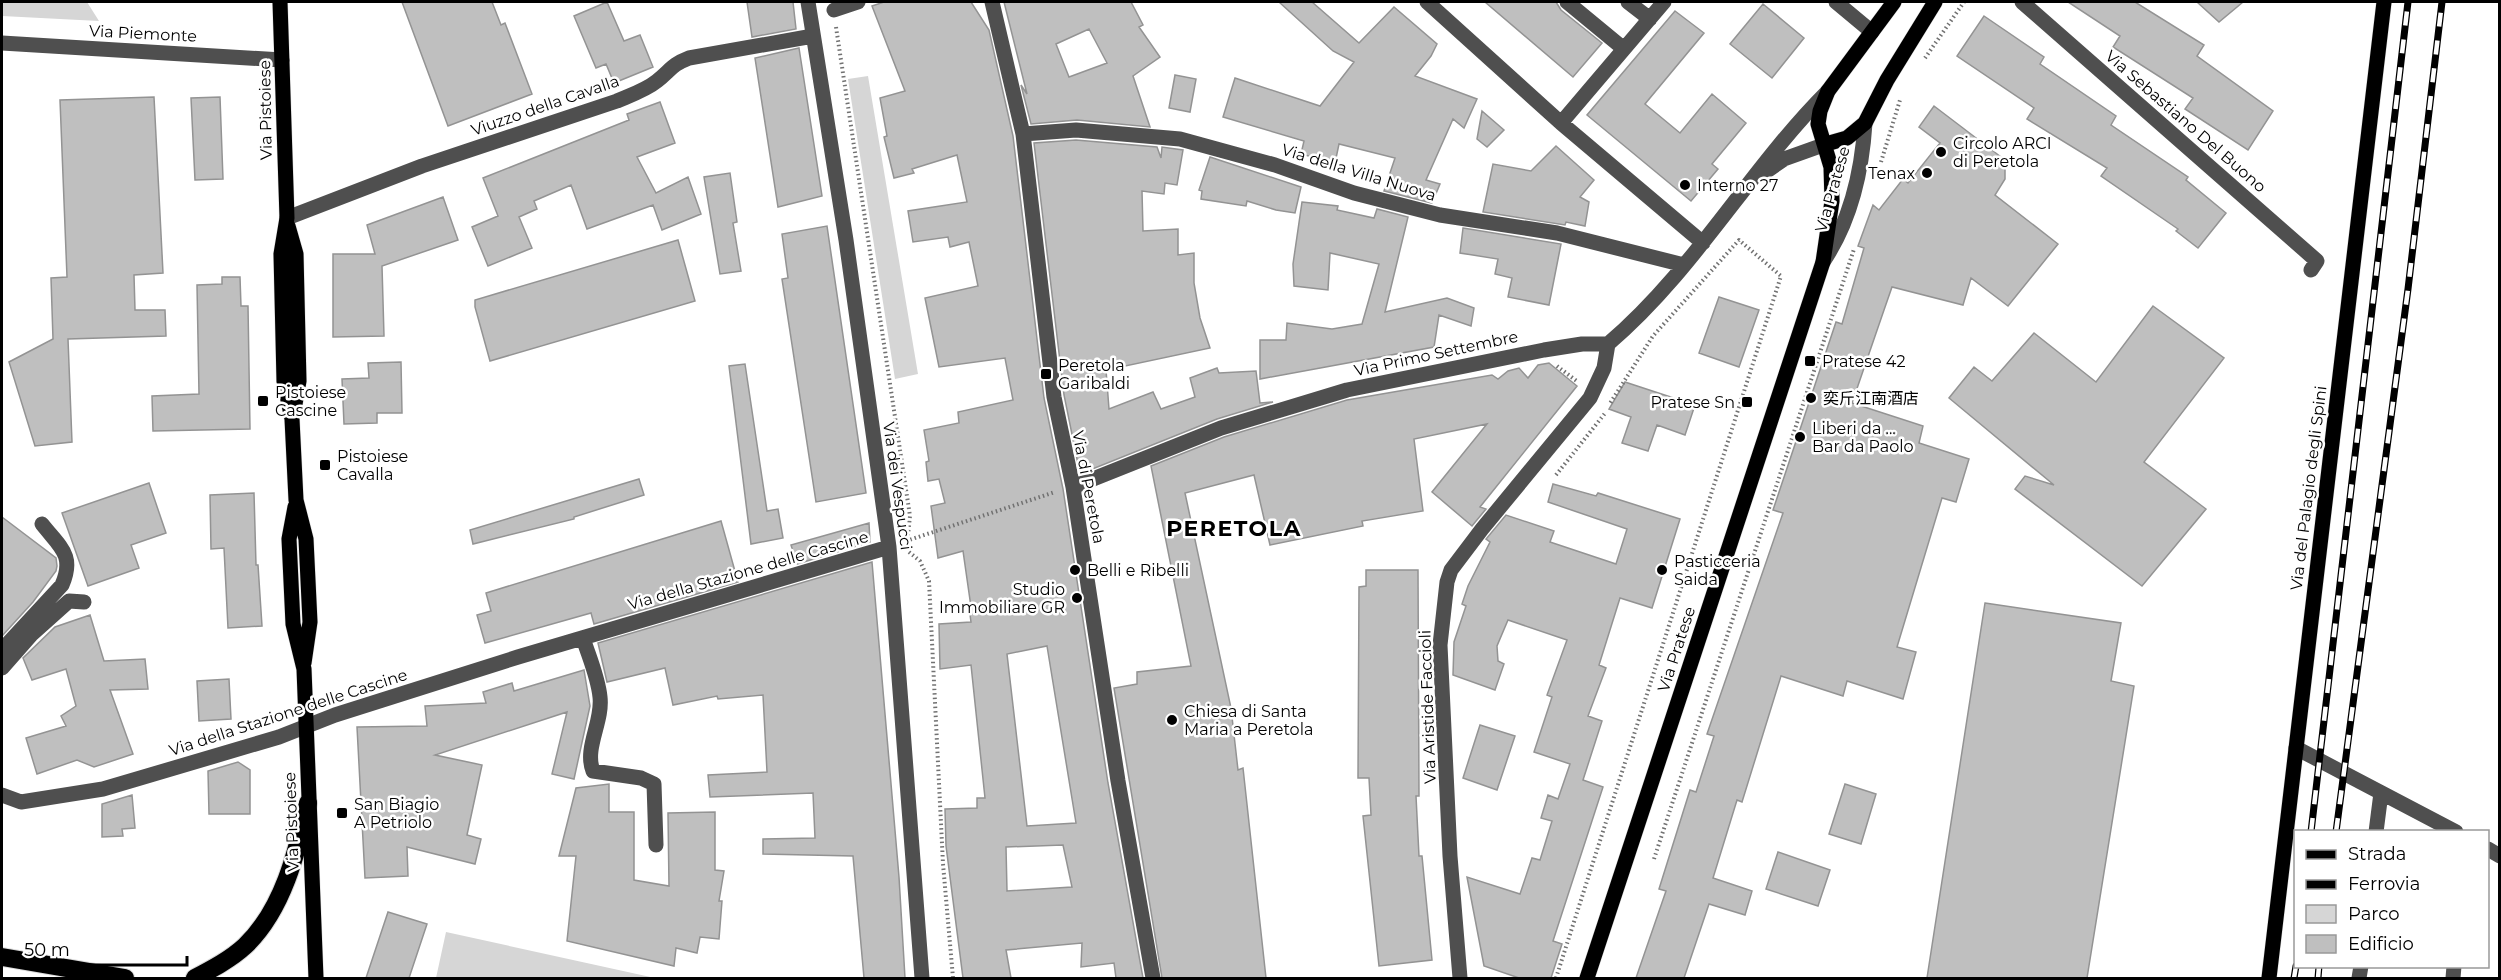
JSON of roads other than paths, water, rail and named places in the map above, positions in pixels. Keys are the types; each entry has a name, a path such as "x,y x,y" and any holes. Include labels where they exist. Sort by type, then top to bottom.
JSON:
{"highway":[{"path":"195,978 246,946 265,920 287,878 308,803"},
{"path":"2,957 125,978"}],"main road":[{"name":"Via Pistoiese","path":"280,2 286,218 281,254 284,370 292,419 296,500 289,539 293,624 304,663 315,978"},
{"name":"Via Pratese","path":"1587,978 1823,262 1832,201 1831,161 1818,118 1828,91 1894,2"},
{"name":"Via Pratese","path":"1826,144 1848,138 1865,123 1887,80 1935,2"},
{"name":"Via del Palagio degli Spini","path":"2269,978 2384,2"}],"street":[{"name":"Via dei Vespucci","path":"808,2 846,240 889,547 922,978"},
{"path":"834,10 858,2"},
{"name":"Via di Peretola","path":"992,2 1023,134 1054,397 1073,487 1118,781 1153,978"},
{"path":"1427,2 1561,123 1703,243"},
{"path":"1567,2 1624,49"},
{"path":"1628,2 1650,19"},
{"path":"1561,123 1664,2"},
{"path":"1836,2 1872,32"},
{"name":"Via Sebastiano Del Buono","path":"2022,2 2317,261 2311,270"},
{"name":"Viuzzo della Cavalla","path":"286,218 422,166 617,101 644,89 658,80 673,64 689,58 813,36"},
{"name":"Via Piemonte","path":"2,43 282,60"},
{"path":"1608,344 1639,316 1684,265 1780,142 1828,91"},
{"name":"Via Pratese","path":"1823,262 1837,238 1851,198 1861,163 1865,123"},
{"name":"Via della Villa Nuova","path":"1023,134 1076,130 1180,139 1275,165 1354,193 1440,215 1557,232 1684,265"},
{"path":"1749,184 1784,159 1826,144"},
{"name":"Via Primo Settembre","path":"1073,487 1221,428 1347,390 1544,350 1582,344 1608,344"},
{"name":"Via Aristide Faccioli","path":"1460,978 1450,856 1440,645 1447,582 1451,570 1482,529 1590,398 1604,368 1608,344"},
{"path":"2,650 62,585 66,577 69,566 65,553 42,524"},
{"name":"Via della Stazione delle Cascine","path":"2,795 21,802 103,789 279,737 306,726 583,638 889,547"},
{"path":"2,668 31,635 69,602 84,602"},
{"path":"583,638 601,699 596,734 588,759 593,771 641,778 654,784 656,845"},
{"path":"2295,748 2454,830"},
{"path":"2376,830 2381,793"}],"railway":[{"path":"2311,830 2408,2"},
{"path":"2336,830 2408,289 2442,2"},
{"path":"2294,978 2296,968"},
{"path":"2318,978 2319,968"}],"place":[{"name":"Circolo ARCI di Peretola","path":"1941,152"},
{"name":"Tenax","path":"1927,173"},
{"name":"Interno 27","path":"1685,185"},
{"name":"Pratese 42","path":"1810,361"},
{"name":"Peretola Garibaldi","path":"1046,374"},
{"name":"奕斤江南酒店","path":"1811,398"},
{"name":"Pistoiese Cascine","path":"263,401"},
{"name":"Pratese Sn","path":"1747,402"},
{"name":"Liberi da ... Bar da Paolo","path":"1800,437"},
{"name":"Pistoiese Cavalla","path":"325,465"},
{"name":"Belli e Ribelli","path":"1075,570"},
{"name":"Pasticceria Saida","path":"1662,570"},
{"name":"Studio Immobiliare GR","path":"1077,598"},
{"name":"Chiesa di Santa Maria a Peretola","path":"1172,720"},
{"name":"San Biagio A Petriolo","path":"342,813"}],"district":[{"name":"PERETOLA","path":"1234,528"}]}
